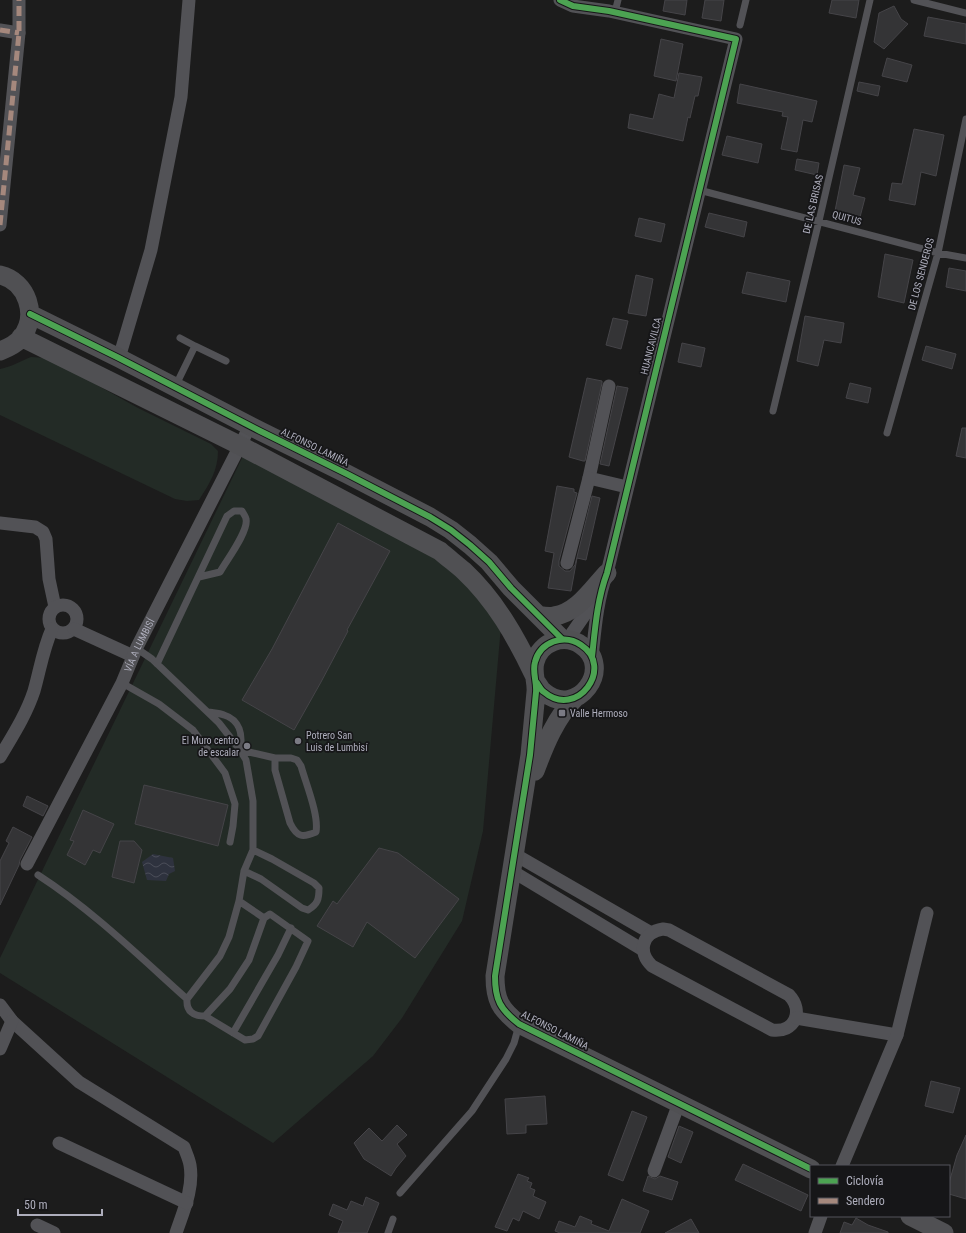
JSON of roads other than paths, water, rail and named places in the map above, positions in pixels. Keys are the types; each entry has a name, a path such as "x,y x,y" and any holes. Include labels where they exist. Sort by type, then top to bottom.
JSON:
{"street":[{"path":"0,225 19,33 20,0"},
{"path":"119,358 151,250 181,97 190,0"},
{"path":"560,0 573,6 616,6"},
{"name":"HUANCAVILCA","path":"592,657 595,624 604,582 736,40 616,6"},
{"path":"0,30 19,33"},
{"path":"0,275 14,281 23,290 28,301 30,314 28,326 21,338 11,346 0,351"},
{"name":"ALFONSO LAMIÑA","path":"30,314 430,517 451,530 489,562 511,588 565,639"},
{"name":"ALFONSO LAMIÑA","path":"21,338 241,446 440,551 464,571 496,608 524,653 535,679 530,755 495,976 495,991 506,1014 519,1024 810,1168"},
{"path":"567,563 589,478 609,386"},
{"name":"VÍA A LUMBISÍ","path":"27,864 122,682 135,652 250,426"},
{"path":"589,478 628,487"},
{"path":"0,523 35,527 43,532 46,540 49,579 55,606"},
{"path":"538,615 552,617 563,614 579,604 604,582"},
{"name":"HUANCAVILCA","path":"565,639 593,604 604,582"},
{"path":"62,604 74,610 77,616 77,623 74,629 63,634 57,633 52,629 48,621 50,613 55,606 62,604"},
{"path":"0,757 22,720 33,692 47,640 52,629"},
{"path":"74,629 135,652"},
{"path":"565,639 582,645 588,651 592,657 594,669 592,681 586,690 576,697 565,700 553,698 543,692 535,679 534,662 540,651 550,642 565,639"},
{"name":"ALFONSO LAMIÑA","path":"518,828 532,778 543,749 562,713 576,697"},
{"path":"513,863 651,933"},
{"path":"513,863 643,950"},
{"path":"842,1165 897,1035 927,913"},
{"path":"656,930 669,930 789,995 796,1005 796,1018 789,1027 783,1030 772,1030 766,1028 652,966 647,961 643,950 644,943 651,933 656,930"},
{"path":"0,1004 12,1021 79,1082 184,1147 190,1165 191,1180 187,1203 176,1233"},
{"path":"796,1018 897,1035"},
{"path":"0,1049 12,1021"},
{"path":"654,1171 679,1103"},
{"path":"59,1143 187,1203"},
{"path":"815,1233 821,1217"},
{"path":"912,1217 944,1233"},
{"path":"37,1225 54,1233"}],"lane":[{"path":"740,25 746,0"},
{"name":"DE LAS BRISAS","path":"773,411 870,0"},
{"path":"914,0 966,13"},
{"name":"DE LOS SENDEROS","path":"887,433 938,253 966,119"},
{"name":"QUITUS","path":"699,190 938,253 966,258"},
{"path":"180,338 226,361"},
{"path":"175,387 195,346"},
{"path":"157,664 227,516 234,510 242,511 246,519 246,526 220,572 199,577"},
{"path":"135,652 157,664 219,723 246,760 253,800 254,850 244,870 229,936 220,956 187,999 187,1004 192,1014 197,1016 205,1016 245,1040 253,1039 258,1036 296,967 308,941 270,914 264,918 248,960 230,990 205,1016"},
{"path":"122,682 159,704 193,730 225,773 235,804 230,842"},
{"path":"208,712 224,715 236,722 241,733 242,740 240,750"},
{"path":"240,750 275,758 291,758 297,760 301,766 316,816 316,832 303,836 294,831 290,823 275,770 275,758"},
{"path":"244,870 261,879 302,908 308,910 315,906 319,897 319,888 314,883 254,850"},
{"path":"38,875 63,892 114,934 187,999"},
{"path":"238,901 264,918"},
{"path":"233,1032 278,954 290,928"},
{"path":"400,1193 472,1111 506,1059 514,1042 519,1024"},
{"path":"388,1233 393,1219"}],"water":[{"path":"153,854 173,858 175,871 169,874 166,881 147,880 142,862"}],"place":[{"name":"Valle Hermoso","path":"562,713"},
{"name":"Potrero San Luis de Lumbisí","path":"298,741"},
{"name":"El Muro centro de escalar","path":"247,746"}]}
